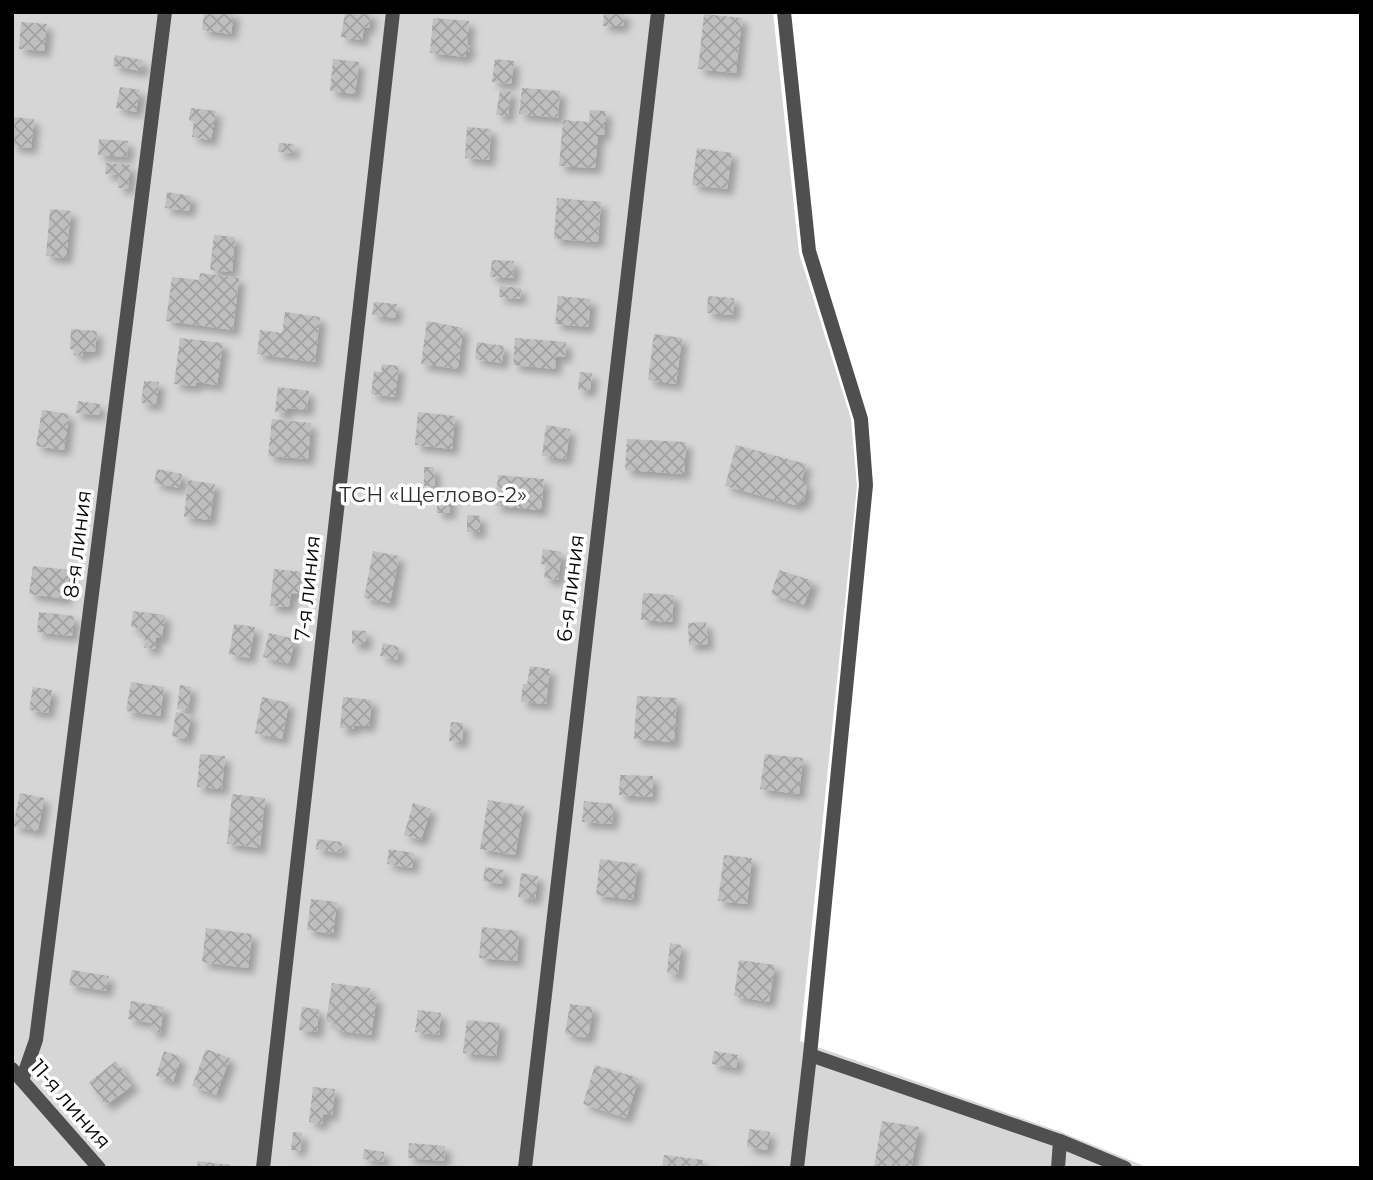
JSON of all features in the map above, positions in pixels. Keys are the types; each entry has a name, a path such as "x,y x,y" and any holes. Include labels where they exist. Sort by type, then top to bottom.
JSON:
{"street":[{"name":"8-я линия","path":"17,1074 36,1040 165,12"},
{"name":"7-я линия","path":"263,1168 393,12"},
{"name":"6-я линия","path":"525,1168 658,12"},
{"path":"784,12 809,251 861,419 866,485 797,1168"},
{"path":"810,1055 1060,1141 1125,1168"},
{"name":"11-я линия","path":"17,1074 99,1168"},
{"path":"1058,1168 1060,1141"}],"green space":[{"name":"ТСН «Щеглово-2»","path":"12,12 773,12 799,253 851,419 857,486 800,1041 1061,1132 1149,1168 12,1168"}],"building":[{"path":"204,12 234,12 231,34 202,30"},
{"path":"345,12 371,12 369,28 364,27 362,40 341,37"},
{"path":"604,12 624,12 623,26 603,26"},
{"path":"704,14 742,18 736,73 698,69"},
{"path":"433,18 469,21 467,45 470,45 465,57 430,53"},
{"path":"21,22 47,24 44,51 19,49"},
{"path":"115,55 143,60 142,71 113,66"},
{"path":"333,59 359,62 355,94 330,91"},
{"path":"495,59 514,61 511,84 492,82"},
{"path":"120,87 140,90 136,112 116,108"},
{"path":"522,88 560,91 558,118 519,114"},
{"path":"500,90 511,91 508,116 496,115"},
{"path":"191,108 216,111 211,140 192,137 194,121 189,120"},
{"path":"590,110 606,111 604,135 598,135 595,168 559,166 563,120 589,122"},
{"path":"12,117 34,119 31,148 12,146"},
{"path":"467,127 491,129 489,160 465,158"},
{"path":"99,139 128,141 127,157 98,155"},
{"path":"279,143 294,144 293,153 278,152"},
{"path":"697,148 732,153 727,189 692,185"},
{"path":"106,163 130,165 128,189 118,188 119,175 105,174"},
{"path":"167,192 191,196 189,211 165,208"},
{"path":"557,198 601,202 598,242 554,239"},
{"path":"50,209 71,211 66,258 46,256"},
{"path":"214,235 235,237 232,272 210,270"},
{"path":"492,260 514,261 513,278 490,277"},
{"path":"200,273 239,278 233,330 166,321 172,277 199,280"},
{"path":"500,286 521,288 520,299 499,297"},
{"path":"558,296 591,299 588,327 555,324"},
{"path":"708,296 734,298 733,315 707,313"},
{"path":"374,302 397,304 395,318 372,315"},
{"path":"285,312 320,317 315,362 257,354 260,330 282,333"},
{"path":"427,321 463,328 458,369 421,364"},
{"path":"71,329 97,331 95,352 83,351 83,356 74,355 75,350 70,349"},
{"path":"654,334 682,338 676,384 648,380"},
{"path":"180,338 223,343 217,385 196,382 195,386 174,384"},
{"path":"515,338 566,342 565,357 556,356 555,369 513,365"},
{"path":"477,342 504,346 502,363 475,359"},
{"path":"382,364 399,366 395,397 371,394 374,371 381,372"},
{"path":"580,372 592,373 590,391 578,390"},
{"path":"144,381 159,382 156,405 141,403"},
{"path":"278,387 309,391 307,410 287,408 287,413 275,412"},
{"path":"78,401 100,404 99,415 76,413"},
{"path":"42,410 69,414 64,450 36,446"},
{"path":"418,412 455,416 452,449 415,445"},
{"path":"272,419 311,423 308,459 268,456"},
{"path":"546,425 570,429 566,459 542,456"},
{"path":"627,439 686,442 684,474 625,470"},
{"path":"736,445 806,464 802,479 807,486 804,500 795,505 725,486"},
{"path":"424,467 434,467 435,486 424,486"},
{"path":"157,469 182,474 179,488 154,483"},
{"path":"498,475 544,479 541,510 495,506"},
{"path":"188,480 215,484 210,520 184,517"},
{"path":"437,491 450,491 450,513 437,513"},
{"path":"467,515 480,516 480,532 467,532"},
{"path":"543,549 562,552 558,580 544,578 546,565 541,564"},
{"path":"373,551 399,556 390,603 364,598"},
{"path":"33,566 70,570 66,599 29,594"},
{"path":"274,569 303,572 301,594 291,593 289,607 270,606"},
{"path":"779,570 813,581 804,605 771,594"},
{"path":"643,593 674,595 672,622 641,620"},
{"path":"133,611 165,615 162,638 156,637 155,649 144,648 145,638 139,637 140,628 131,627"},
{"path":"39,612 74,616 72,636 37,632"},
{"path":"706,622 708,644 689,645 688,623"},
{"path":"234,624 255,627 249,658 229,654"},
{"path":"352,630 366,631 366,644 352,644"},
{"path":"269,633 295,639 289,664 263,657"},
{"path":"383,643 399,647 397,660 380,656"},
{"path":"530,666 550,669 546,704 521,702 523,684 527,684"},
{"path":"131,682 164,687 160,716 126,711"},
{"path":"180,685 191,687 188,710 177,709"},
{"path":"33,687 52,690 48,713 29,710"},
{"path":"637,696 677,698 674,742 634,739"},
{"path":"262,697 289,703 282,739 255,733"},
{"path":"343,697 372,700 369,726 340,728"},
{"path":"176,712 191,715 187,739 172,736"},
{"path":"451,722 463,723 462,742 449,741"},
{"path":"200,754 225,756 222,789 197,787"},
{"path":"765,754 803,758 799,794 760,789"},
{"path":"620,775 653,776 652,797 619,795"},
{"path":"20,793 44,798 38,831 13,826"},
{"path":"232,794 265,798 260,848 227,844"},
{"path":"488,800 524,806 515,855 480,849"},
{"path":"584,801 613,804 612,824 582,822"},
{"path":"413,803 431,809 421,840 404,835"},
{"path":"317,839 342,842 341,853 316,849"},
{"path":"389,849 414,853 412,868 387,864"},
{"path":"724,855 752,858 747,904 718,901"},
{"path":"600,859 638,864 633,900 596,895"},
{"path":"485,867 504,870 502,884 483,881"},
{"path":"521,873 538,876 535,899 518,897"},
{"path":"311,899 337,902 333,934 307,930"},
{"path":"482,927 519,931 517,961 479,958"},
{"path":"206,928 252,934 248,968 202,962"},
{"path":"670,943 681,945 678,975 667,973"},
{"path":"739,960 775,965 769,1002 734,996"},
{"path":"72,970 109,976 106,991 69,985"},
{"path":"332,983 370,988 369,997 377,997 371,1035 334,1030 335,1023 326,1022"},
{"path":"131,1001 164,1007 160,1033 150,1031 151,1023 128,1019"},
{"path":"570,1004 593,1007 588,1038 565,1034"},
{"path":"302,1007 319,1009 317,1032 299,1030"},
{"path":"418,1010 441,1013 439,1035 415,1032"},
{"path":"467,1020 500,1023 496,1056 463,1053"},
{"path":"206,1049 230,1058 216,1095 192,1086"},
{"path":"164,1051 181,1057 173,1082 156,1076"},
{"path":"714,1051 738,1055 736,1068 712,1064"},
{"path":"116,1061 133,1085 106,1105 89,1082"},
{"path":"595,1065 639,1078 626,1118 583,1104"},
{"path":"313,1087 335,1089 332,1115 323,1114 322,1124 309,1122"},
{"path":"882,1121 919,1127 911,1168 874,1167"},
{"path":"749,1129 770,1132 767,1150 747,1147"},
{"path":"293,1132 302,1133 300,1151 291,1150"},
{"path":"409,1143 445,1146 444,1161 408,1158"},
{"path":"364,1149 384,1152 383,1162 363,1159"},
{"path":"664,1155 703,1160 702,1168 662,1168"},
{"path":"198,1161 230,1165 230,1168 197,1168"}]}
